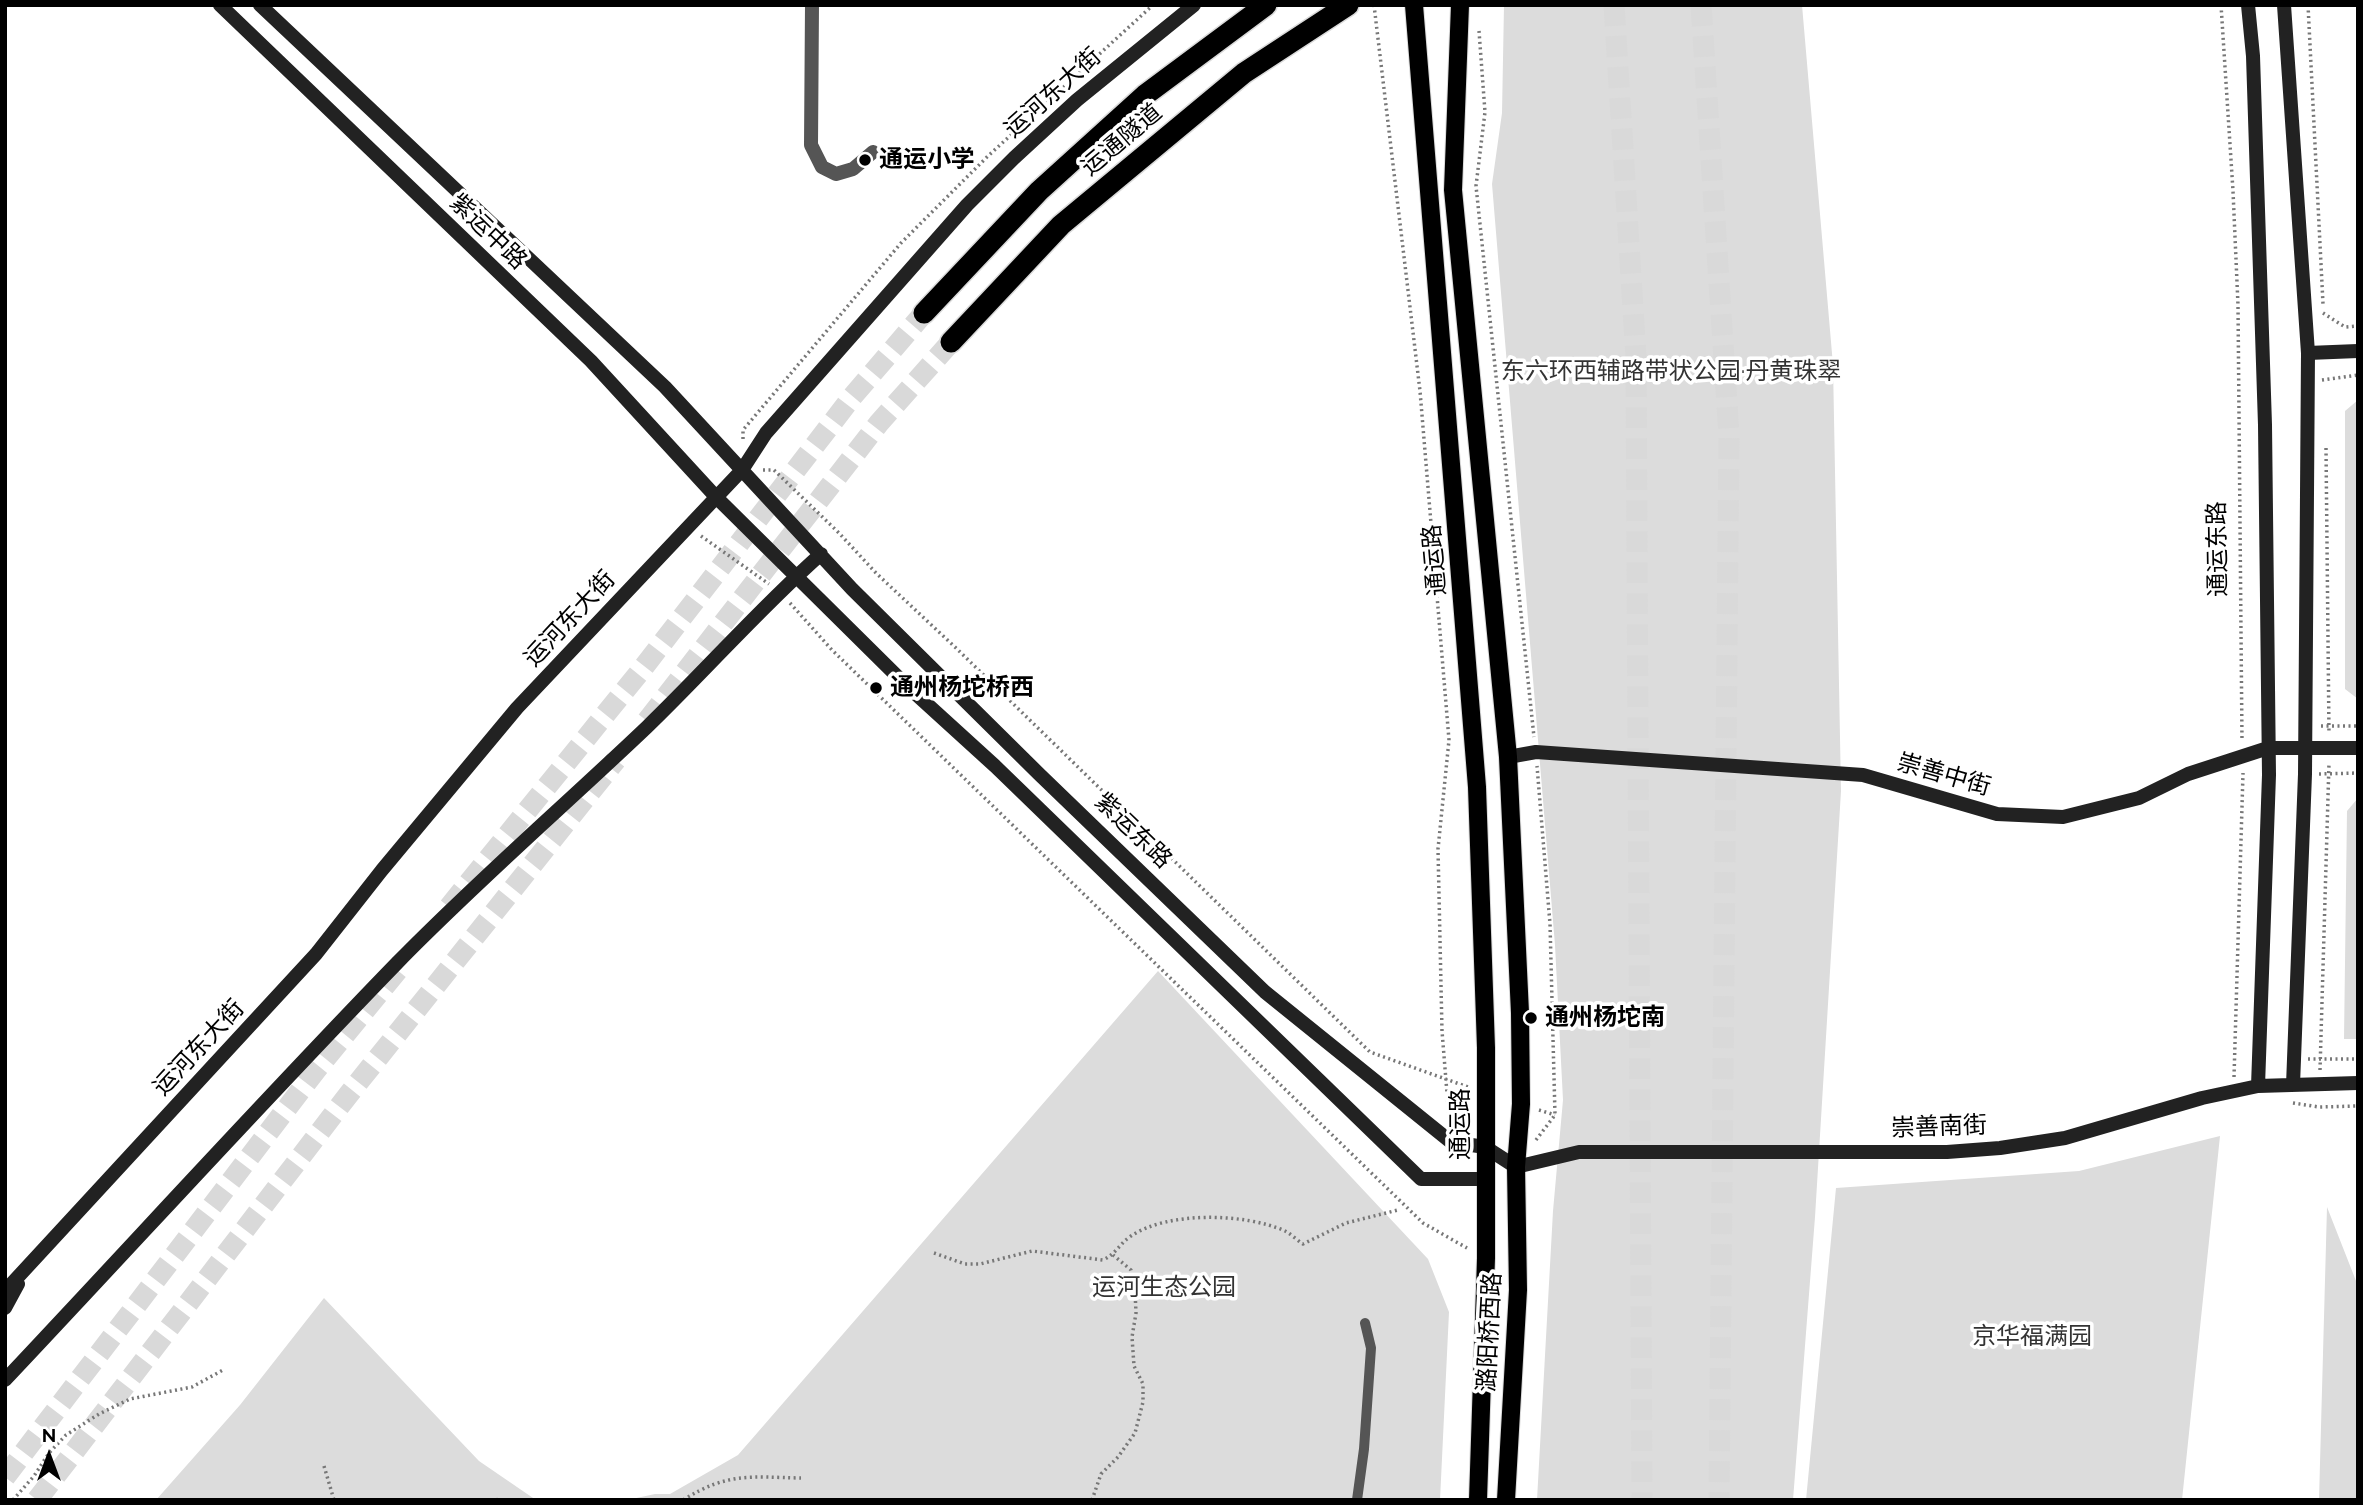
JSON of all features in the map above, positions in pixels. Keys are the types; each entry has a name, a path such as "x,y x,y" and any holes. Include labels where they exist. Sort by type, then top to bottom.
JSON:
{"highway":[{"name":"运通隧道","path":"924,313 1039,191 1145,95 1266,5"},
{"name":"运通隧道","path":"951,342 1061,225 1244,73 1349,5"}],"main road":[{"name":"紫运中路","path":"260,5 664,387 742,470"},
{"name":"运河东大街","path":"5,1291 316,954 517,708 717,498 742,470 766,433 967,205 1077,100 1194,5"},
{"name":"通运路","path":"1414,5 1478,787 1486,1092 1485,1179"},
{"path":"1451,1142 1485,1147 1516,1167 1521,1104 1520,1013 1507,757 1453,190 1460,5"},
{"name":"通运东路","path":"2248,5 2253,56 2265,425 2269,794 2258,1086"},
{"path":"2284,5 2308,353 2305,748 2292,1085"},
{"name":"紫运中路","path":"224,7 591,361 717,498"},
{"path":"2308,353 2358,351"},
{"name":"紫运东路","path":"742,470 852,589 1265,992 1451,1142"},
{"name":"紫运东路","path":"717,498 906,685 995,766 1421,1179 1485,1179 1516,1167"},
{"path":"5,1380 397,962 503,859 565,806 821,554"},
{"name":"崇善中街","path":"1507,757 1536,752 1863,775 1997,814 2063,817 2139,798 2188,774 2268,748 2358,748"},
{"name":"崇善南街","path":"1516,1167 1579,1152 1947,1152 2000,1148 2065,1138 2202,1098 2258,1086 2358,1083"},
{"name":"潞阳桥西路","path":"1506,1500 1518,1290 1516,1167"},
{"name":"潞阳桥西路","path":"1478,1500 1486,1258 1485,1179"},
{"path":"5,1308 25,1271"}],"street":[{"path":"812,5 811,145 821,167 836,174 853,169 873,152"}],"lane":[{"path":"1357,1500 1364,1449 1371,1348 1366,1323"}],"path":[{"name":"通运路","path":"1374,5 1420,391 1449,740 1438,849 1442,1031 1451,1142"},
{"name":"通运东路","path":"2221,5 2238,305 2243,707 2243,807 2233,1091"},
{"path":"1478,19 1485,112 1476,186 1536,752 1550,925 1555,1115 1516,1167"},
{"path":"2323,313 2345,327 2358,326"},
{"name":"紫运东路","path":"742,470 774,470 876,573 1370,1052 1486,1092"},
{"path":"688,526 780,592 832,650 1423,1223 1486,1258"},
{"path":"1521,1104 1555,1115"},
{"path":"934,1253 965,1264 980,1264 1032,1251 1103,1260 1113,1255 1130,1237 1150,1226 1192,1218 1234,1219 1286,1232 1303,1244 1346,1223 1398,1210"},
{"path":"1092,1500 1101,1474 1118,1457 1135,1433 1143,1402 1143,1384 1135,1366 1132,1338 1136,1313 1131,1270 1113,1255"},
{"path":"13,1500 66,1435 99,1414 130,1399 192,1387 223,1370"},
{"path":"324,1466 334,1500"},
{"path":"683,1500 708,1485 734,1477 801,1478"}],"green space":[{"name":"东六环西辅路带状公园·丹黄珠翠","path":"1504,5 1802,5 1833,365 1841,791 1815,1217 1793,1500 1537,1500 1553,1211 1563,1100 1555,945 1492,184 1502,113"},
{"path":"2358,400 2358,699 2345,689 2345,411"},
{"path":"2358,798 2358,1039 2344,1039 2347,811"},
{"name":"运河生态公园","path":"1158,971 1428,1259 1449,1312 1440,1500 627,1500 670,1494 738,1455"},
{"name":"京华福满园","path":"2220,1136 2182,1500 1806,1500 1836,1188 2079,1171"},
{"path":"2327,1207 2358,1286 2358,1500 2319,1500"},
{"path":"324,1298 479,1461 536,1500 156,1500 240,1405"}],"tunnel":[{"path":"1614,5 1636,357 1642,1500"},
{"path":"1701,5 1729,436 1719,1500"},
{"path":"449,907 643,668 852,397 924,313"},
{"path":"647,721 879,423 951,342"},
{"path":"37,1500 349,1094 616,760"},
{"path":"5,1477 316,1070 402,965"}],"place":[{"name":"通运小学","path":"865,160"},
{"name":"通州杨坨桥西","path":"876,688"},
{"name":"通州杨坨南","path":"1531,1018"}]}
